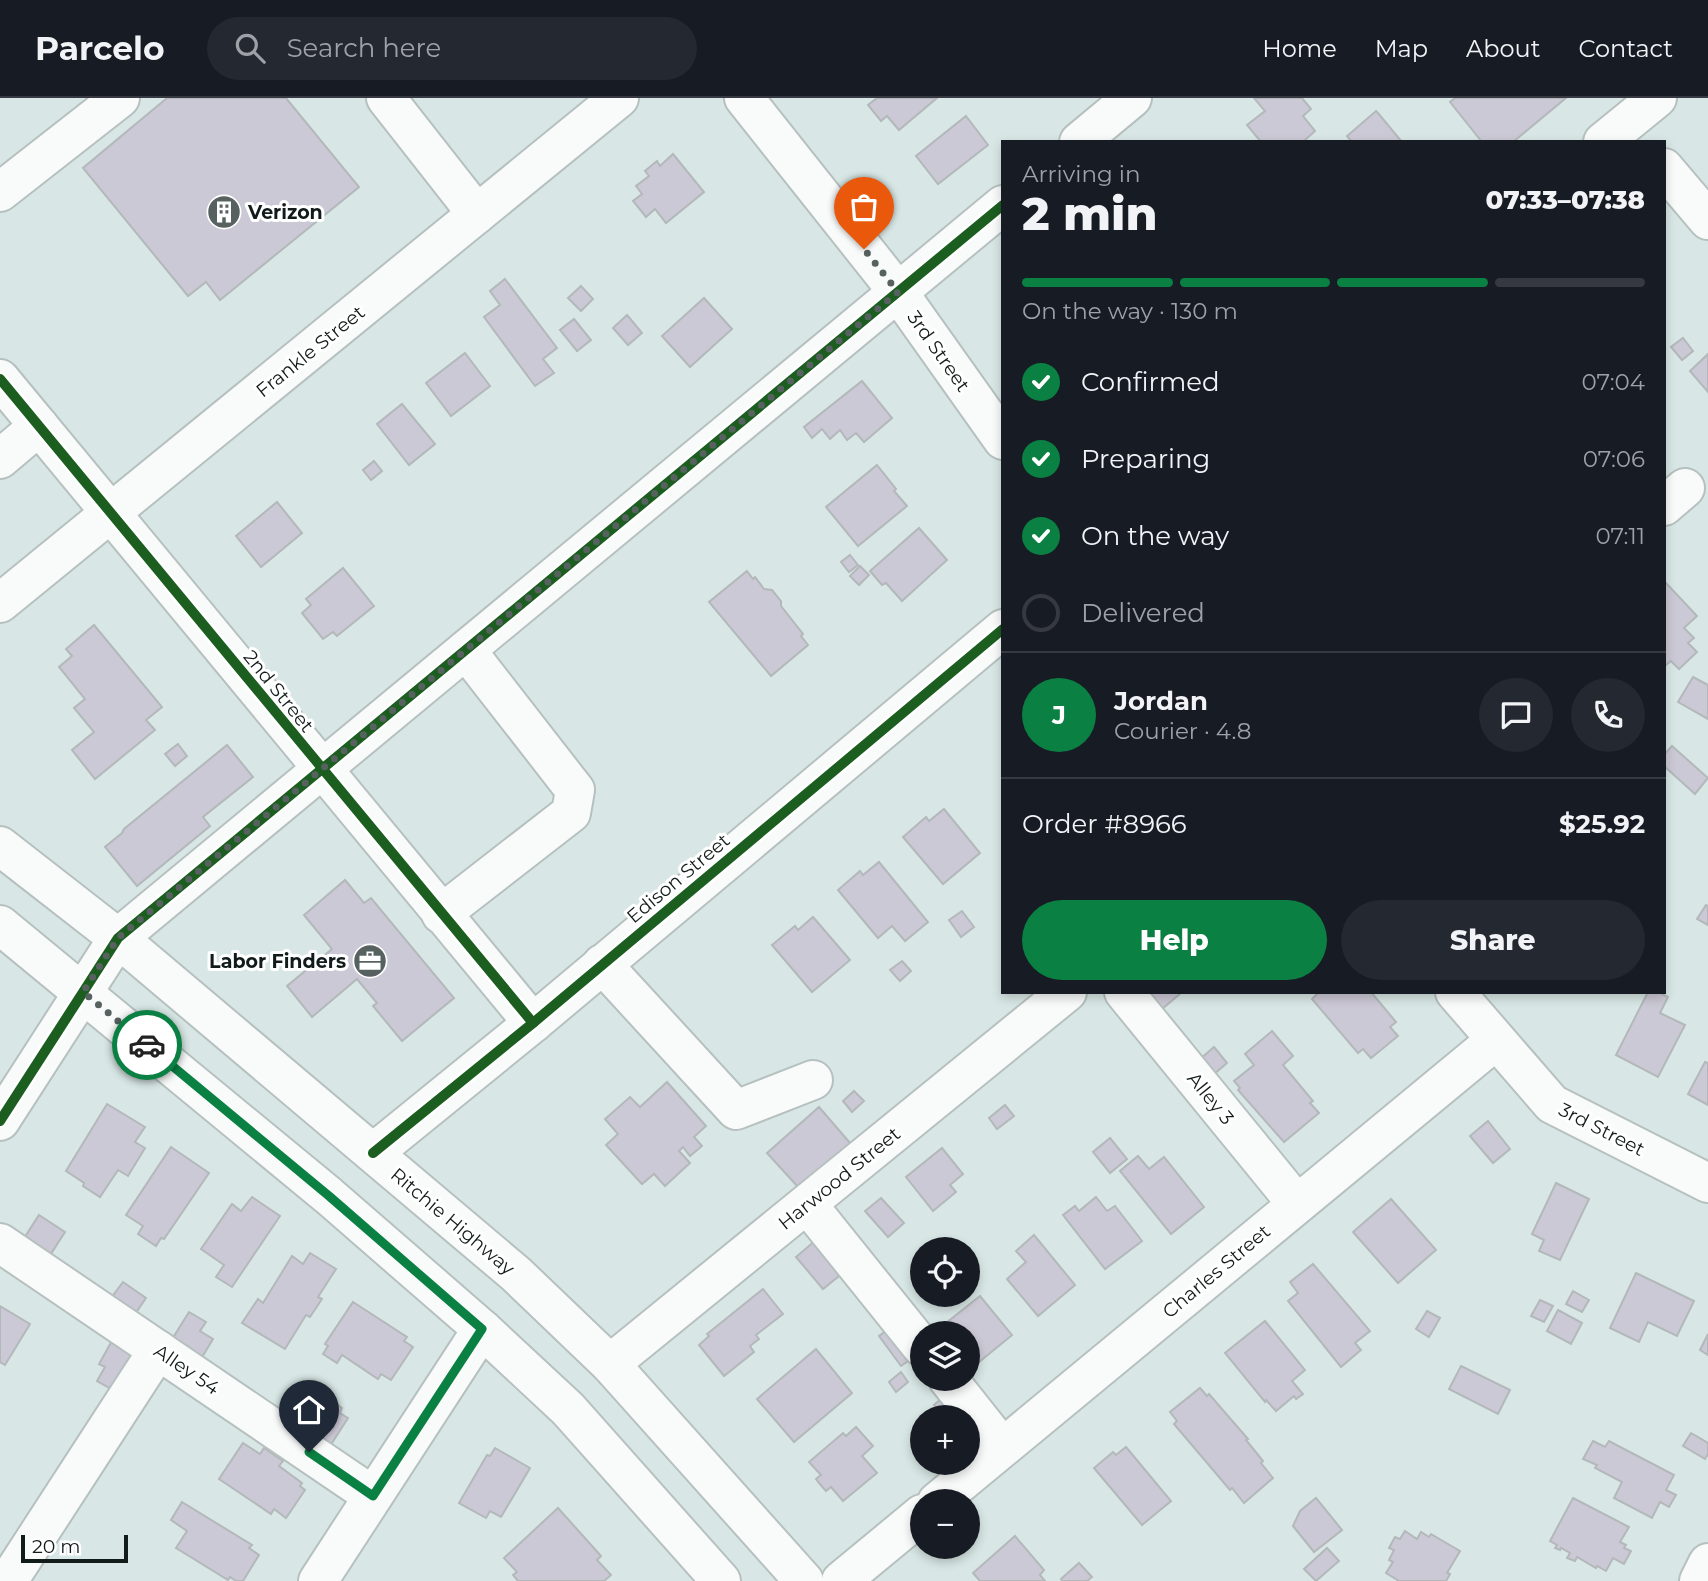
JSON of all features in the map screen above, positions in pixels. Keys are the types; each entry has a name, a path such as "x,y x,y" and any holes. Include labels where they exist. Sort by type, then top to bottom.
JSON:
{"street":[{"path":"0,192 120,98"},
{"path":"386,98 477,214"},
{"name":"Frankle Street","path":"0,603 619,98"},
{"name":"3rd Street","path":"744,98 898,292 1001,437"},
{"path":"1081,140 1132,98"},
{"path":"1624,135 1657,98"},
{"path":"1666,169 1708,220"},
{"path":"0,1121 118,938 1001,207"},
{"name":"2nd Street","path":"0,379 533,1023"},
{"path":"0,459 39,426"},
{"name":"Edison Street","path":"373,1153 533,1023 1001,631"},
{"path":"441,914 572,813 575,790 466,650"},
{"name":"Ritchie Highway","path":"0,846 118,938 516,1274 610,1364 804,1581"},
{"path":"0,925 329,1196 482,1329 568,1409 721,1581"},
{"path":"603,964 736,1110 813,1080"},
{"name":"Harwood Street","path":"610,1364 1065,994"},
{"name":"Alley 3","path":"1126,994 1297,1204"},
{"name":"3rd Street","path":"1457,994 1552,1104 1708,1182"},
{"name":"Charles Street","path":"952,1489 1496,1041"},
{"path":"807,1204 910,1332"},
{"name":"Alley 54","path":"0,1243 373,1496"},
{"path":"318,1581 482,1329"},
{"path":"8,1581 158,1350"},
{"path":"958,1391 1002,1447"},
{"path":"841,1581 910,1524"},
{"path":"1699,1581 1708,1563"}],"building":[{"name":"Verizon","path":"167,98 286,98 359,187 220,300 206,282 188,296 83,168"},
{"path":"877,98 937,98 899,130 887,116 881,121 868,105"},
{"path":"1254,98 1302,98 1311,109 1303,116 1315,131 1305,140 1259,140 1247,125 1265,111"},
{"path":"1455,98 1566,98 1515,140 1480,140 1450,102"},
{"path":"1376,111 1400,140 1350,140 1347,136"},
{"path":"966,116 988,145 938,184 916,156"},
{"path":"673,154 704,192 666,223 655,209 646,217 633,201 642,194 636,186 649,176 645,171 657,161 660,166"},
{"path":"505,279 557,348 543,359 554,373 535,386 484,317 500,305 490,291"},
{"path":"581,286 593,299 581,311 568,298"},
{"path":"704,298 732,329 690,367 662,336"},
{"path":"627,315 642,333 628,345 613,328"},
{"path":"574,319 591,340 577,351 560,330"},
{"path":"1683,338 1693,351 1682,360 1671,347"},
{"path":"465,353 490,386 451,416 426,383"},
{"path":"1708,354 1708,392 1690,371"},
{"path":"862,381 892,418 864,442 856,433 847,440 840,430 830,439 822,429 812,438 804,427"},
{"path":"402,404 435,444 409,465 377,424"},
{"path":"374,461 382,471 371,480 363,470"},
{"path":"877,465 907,506 858,546 826,507"},
{"path":"277,502 302,533 261,567 236,536"},
{"path":"919,528 947,560 902,601 886,583 882,585 870,571"},
{"path":"850,555 858,565 849,572 841,562"},
{"path":"860,566 869,575 859,585 850,576"},
{"path":"343,568 374,606 337,636 333,632 323,639 302,613 311,605 306,599"},
{"path":"747,571 764,589 772,590 808,645 771,676 709,602"},
{"path":"1666,583 1697,616 1684,628 1694,638 1688,643 1697,652 1679,669 1671,661 1666,665"},
{"path":"94,625 162,707 146,720 155,730 95,779 72,750 94,732 74,708 85,699 59,667 72,656 66,649"},
{"path":"1693,677 1708,685 1708,719 1678,702"},
{"path":"178,744 187,756 175,766 165,754"},
{"path":"227,745 253,777 203,817 210,826 137,886 105,847"},
{"path":"1672,746 1708,778 1695,794 1666,768 1666,753"},
{"path":"944,809 980,853 943,884 903,837 926,817 929,821"},
{"path":"879,862 928,922 905,941 892,926 878,938 838,890 860,871 863,875"},
{"name":"Labor Finders","path":"345,880 364,903 371,898 454,998 402,1041 373,1006 377,1003 357,979 312,1017 287,986 332,949 304,915"},
{"path":"1706,905 1708,906 1708,925 1697,919"},
{"path":"962,911 974,927 961,937 949,920"},
{"path":"813,917 850,960 812,992 772,945 795,926 798,930"},
{"path":"902,961 911,971 900,981 890,970"},
{"path":"1150,994 1180,994 1162,1009"},
{"path":"1317,994 1373,994 1396,1022 1390,1027 1398,1036 1371,1058 1363,1049 1358,1053 1312,999"},
{"path":"1647,994 1662,994 1668,997 1660,1013 1685,1025 1658,1077 1616,1055"},
{"path":"1272,1031 1293,1056 1283,1065 1313,1101 1310,1103 1319,1113 1284,1142 1238,1090 1240,1088 1234,1081 1254,1065 1245,1054"},
{"path":"1214,1047 1227,1063 1212,1076 1199,1060"},
{"path":"1705,1062 1708,1063 1708,1105 1688,1094"},
{"path":"667,1082 706,1126 694,1137 702,1146 690,1156 683,1147 679,1151 690,1163 665,1186 654,1174 642,1184 606,1145 618,1134 605,1119 630,1097 640,1107"},
{"path":"854,1091 864,1101 852,1112 843,1101"},
{"path":"107,1104 145,1127 135,1142 145,1148 128,1176 118,1170 100,1197 66,1171"},
{"path":"1005,1105 1014,1116 997,1129 989,1118"},
{"path":"819,1107 850,1143 799,1188 767,1153"},
{"path":"1488,1121 1510,1149 1493,1163 1470,1136"},
{"path":"1110,1138 1127,1159 1110,1173 1093,1152"},
{"path":"171,1147 209,1173 164,1239 161,1238 156,1246 138,1234 143,1226 126,1215"},
{"path":"942,1148 963,1174 950,1185 956,1192 933,1211 906,1177"},
{"path":"1138,1156 1149,1169 1164,1157 1204,1207 1171,1234 1120,1171"},
{"path":"1556,1183 1589,1199 1560,1260 1539,1251 1544,1240 1532,1234"},
{"path":"252,1197 280,1216 232,1287 216,1277 224,1265 201,1249 232,1204 241,1211"},
{"path":"1096,1197 1107,1211 1115,1206 1142,1241 1105,1269 1063,1215 1075,1206 1079,1211"},
{"path":"881,1198 904,1223 888,1237 865,1211"},
{"path":"1391,1199 1436,1250 1398,1283 1353,1232"},
{"path":"39,1215 65,1232 47,1260 21,1243"},
{"path":"824,1233 844,1272 823,1289 796,1257"},
{"path":"1034,1235 1075,1285 1038,1316 1007,1279 1026,1262 1016,1251"},
{"path":"310,1253 336,1269 318,1297 322,1299 310,1317 306,1315 285,1349 242,1323 258,1299 263,1303 292,1256 303,1264"},
{"path":"1313,1264 1370,1331 1355,1343 1361,1350 1341,1367 1288,1301 1298,1293 1290,1282"},
{"path":"1636,1273 1694,1301 1677,1336 1648,1322 1639,1342 1610,1328"},
{"path":"123,1282 146,1298 135,1314 111,1298"},
{"path":"763,1289 783,1314 756,1335 759,1339 750,1346 754,1352 724,1376 699,1345 709,1336 707,1334"},
{"path":"1573,1291 1589,1300 1582,1312 1566,1304"},
{"path":"980,1296 1012,1335 980,1361 980,1321 949,1321 966,1307 980,1307"},
{"path":"1540,1300 1553,1306 1544,1322 1531,1316"},
{"path":"353,1302 407,1337 404,1341 413,1347 391,1380 381,1374 378,1379 342,1355 337,1363 323,1354 328,1346 325,1344"},
{"path":"0,1306 30,1324 5,1365 0,1362"},
{"path":"1558,1310 1582,1323 1571,1344 1547,1331"},
{"path":"1427,1311 1440,1318 1429,1337 1416,1329"},
{"path":"189,1312 206,1322 200,1331 213,1339 201,1359 171,1341"},
{"path":"1265,1321 1305,1370 1292,1381 1303,1394 1296,1399 1294,1396 1276,1411 1266,1400 1265,1402 1225,1353"},
{"path":"894,1325 910,1346 910,1360 901,1366 879,1336"},
{"path":"1708,1334 1708,1355 1700,1350"},
{"path":"113,1339 145,1358 122,1395 97,1381 105,1367 99,1364"},
{"path":"816,1349 852,1393 794,1442 757,1399"},
{"path":"1461,1366 1510,1390 1498,1414 1449,1389"},
{"path":"901,1372 908,1382 896,1392 889,1382"},
{"path":"1200,1388 1207,1396 1209,1394 1248,1439 1246,1440 1273,1478 1244,1503 1174,1424 1177,1421 1170,1412"},
{"path":"950,1391 959,1405 934,1405"},
{"path":"324,1396 342,1408 340,1413 348,1418 330,1446 303,1428"},
{"path":"856,1427 873,1446 862,1456 877,1473 843,1501 831,1487 826,1491 819,1483 816,1479 821,1475 809,1462 843,1433 846,1436"},
{"path":"1691,1433 1708,1443 1705,1459 1683,1446"},
{"path":"1593,1441 1605,1447 1609,1441 1674,1475 1666,1490 1676,1495 1669,1507 1660,1502 1652,1518 1614,1498 1622,1482 1583,1459"},
{"path":"243,1443 260,1454 264,1448 283,1461 279,1466 302,1483 300,1486 305,1490 286,1518 274,1509 271,1514 219,1479"},
{"path":"1126,1447 1171,1501 1142,1525 1094,1468 1113,1452 1116,1455"},
{"path":"495,1448 530,1468 501,1517 490,1511 486,1518 459,1503 487,1455 490,1456"},
{"path":"1316,1498 1342,1530 1314,1552 1293,1526 1300,1511"},
{"path":"1573,1498 1629,1527 1620,1542 1626,1545 1624,1548 1631,1551 1624,1564 1613,1558 1606,1571 1577,1557 1575,1561 1567,1558 1570,1553 1555,1548 1557,1545 1550,1541"},
{"path":"182,1502 252,1545 249,1548 259,1555 243,1581 230,1577 228,1580 176,1548 187,1531 171,1520"},
{"path":"558,1508 601,1556 597,1560 611,1575 604,1581 518,1581 513,1575 517,1572 504,1558"},
{"path":"1405,1531 1417,1539 1421,1532 1429,1537 1431,1534 1460,1551 1447,1573 1450,1574 1446,1581 1399,1581 1386,1573 1393,1562 1389,1560 1394,1550 1389,1548 1395,1537 1400,1539"},
{"path":"1015,1536 1044,1570 1040,1575 1045,1581 980,1581 973,1573"},
{"path":"1327,1548 1339,1561 1316,1581 1304,1569"},
{"path":"1079,1563 1092,1577 1087,1581 1062,1581 1061,1579"}],"cycle path":[{"path":"0,1121 118,938 1001,207"},
{"path":"0,379 533,1023"},
{"path":"373,1153 533,1023 1001,631"}],"way so far":[{"path":"147,1045 83,992 118,938 898,292 864,249"}],"place":[{"name":"Verizon","path":"224,212"},
{"name":"Labor Finders","path":"370,961"}],"route":[{"path":"147,1045 329,1196 482,1329 373,1496 309,1452"}]}
